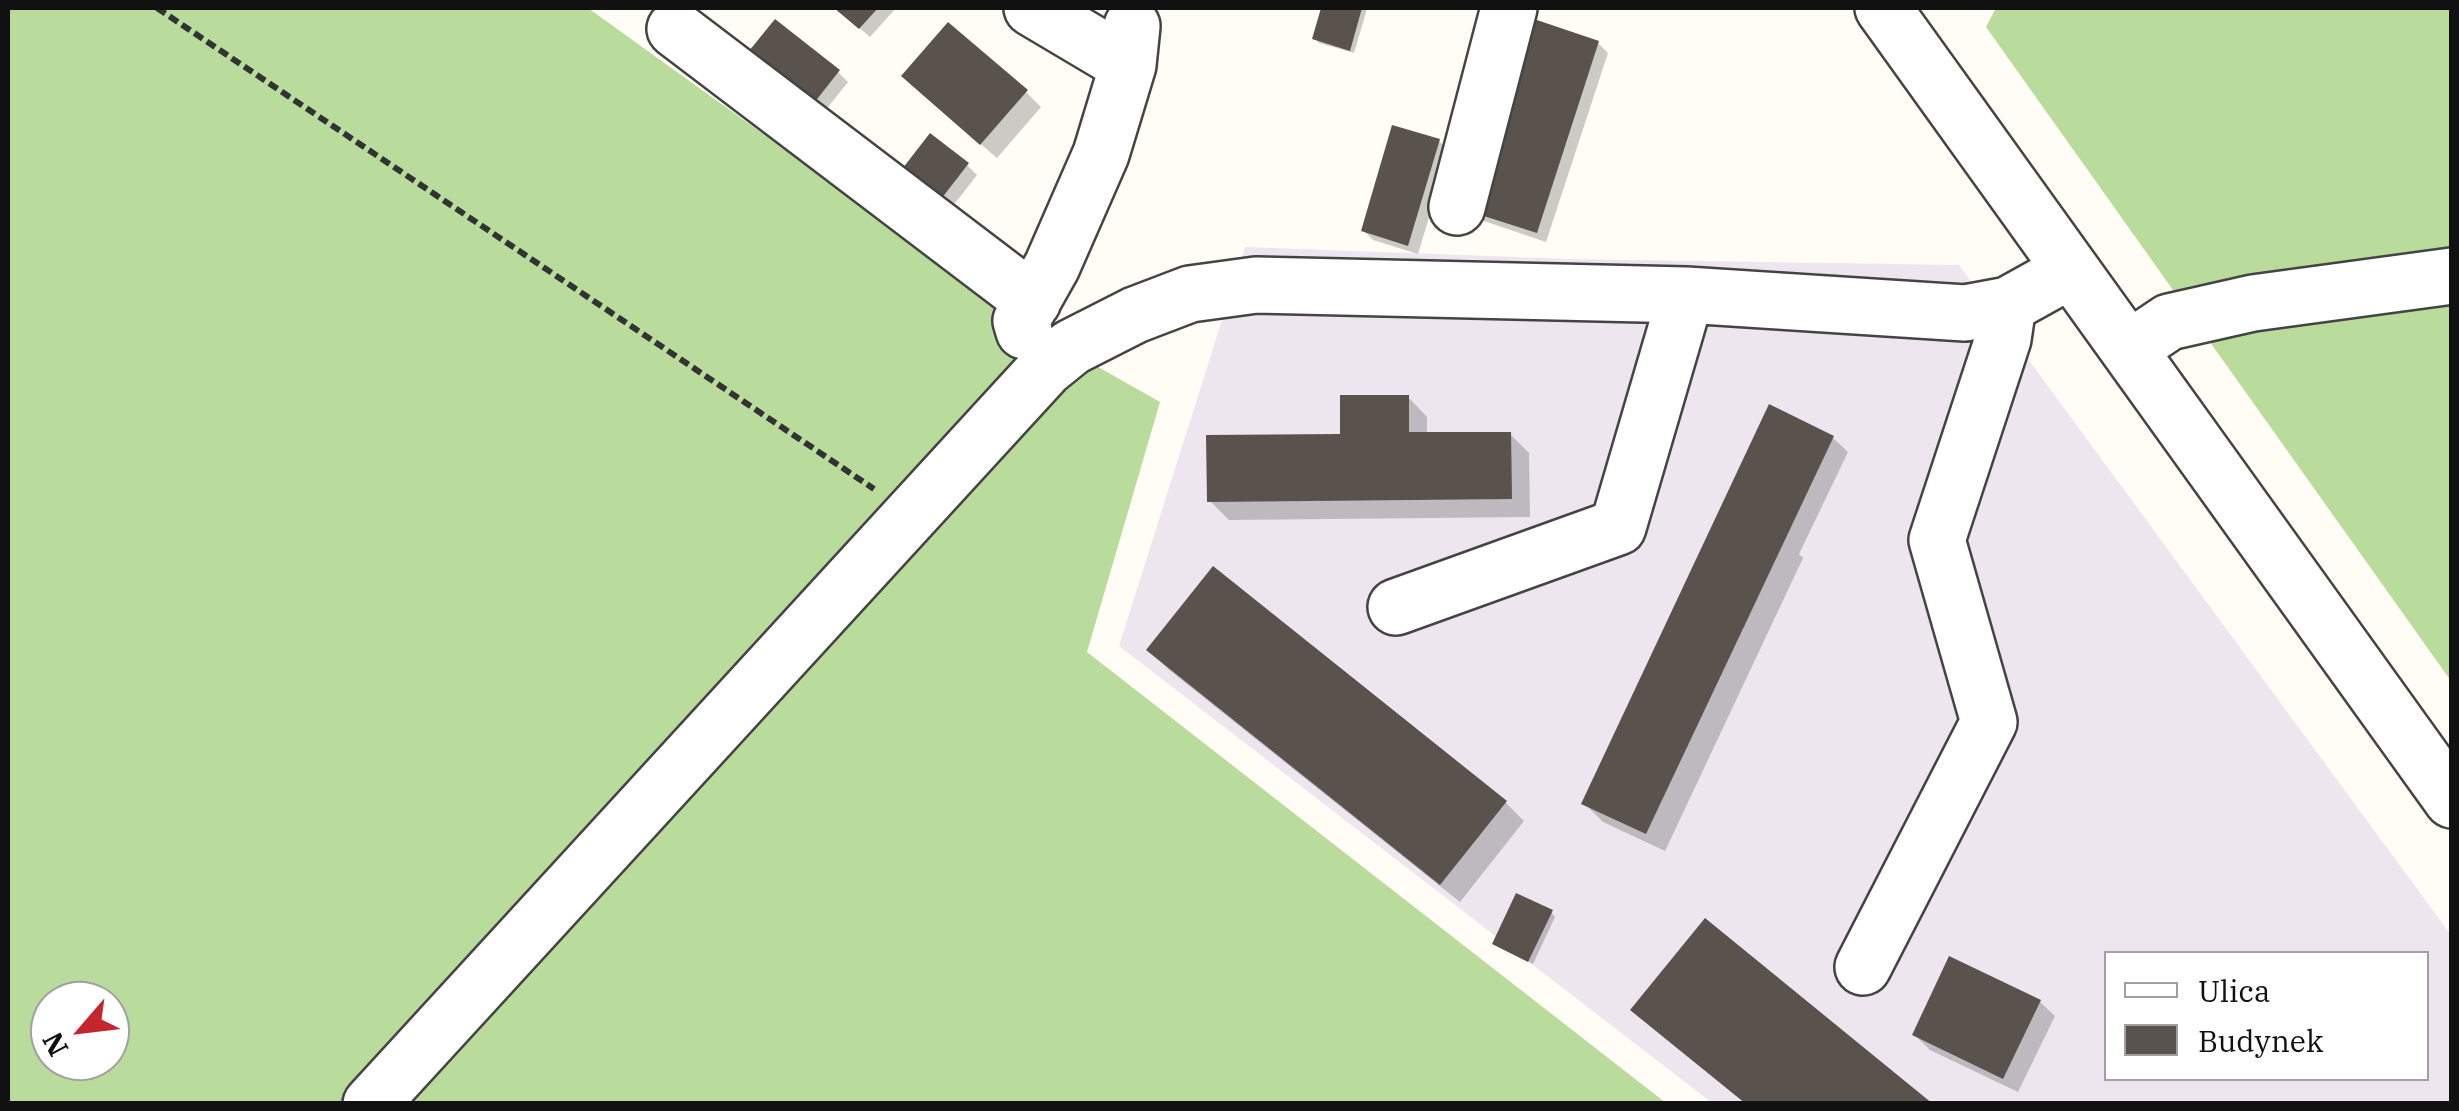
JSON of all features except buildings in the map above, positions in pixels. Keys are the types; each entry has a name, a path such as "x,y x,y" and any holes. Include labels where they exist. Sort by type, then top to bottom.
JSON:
{"street":[{"path":"1032,8 1130,46 1100,154 1052,266 1021,320 1028,345 1046,368"},
{"path":"1457,207 1509,8"},
{"path":"1883,8 2452,800"},
{"path":"674,29 1032,301"},
{"path":"371,1104 1046,368 1072,347 1135,315 1190,294 1256,285 1686,295 1965,313 2008,305 2071,270"},
{"path":"2129,349 2169,322 2254,304 2452,276"},
{"path":"1396,607 1618,527 1686,295"},
{"path":"1863,968 1989,722 1937,540 2003,340 2008,305"}],"path":[{"path":"158,8 912,514"}],"shaded area":[{"path":"1245,247 1570,259 1959,265 2451,935 2451,1103 1712,1103 1119,646"}],"green space":[{"path":"8,8 588,8 1047,338 1160,402 1087,652 1666,1103 8,1103"},
{"path":"1996,8 2451,8 2451,681 1986,27"}]}
